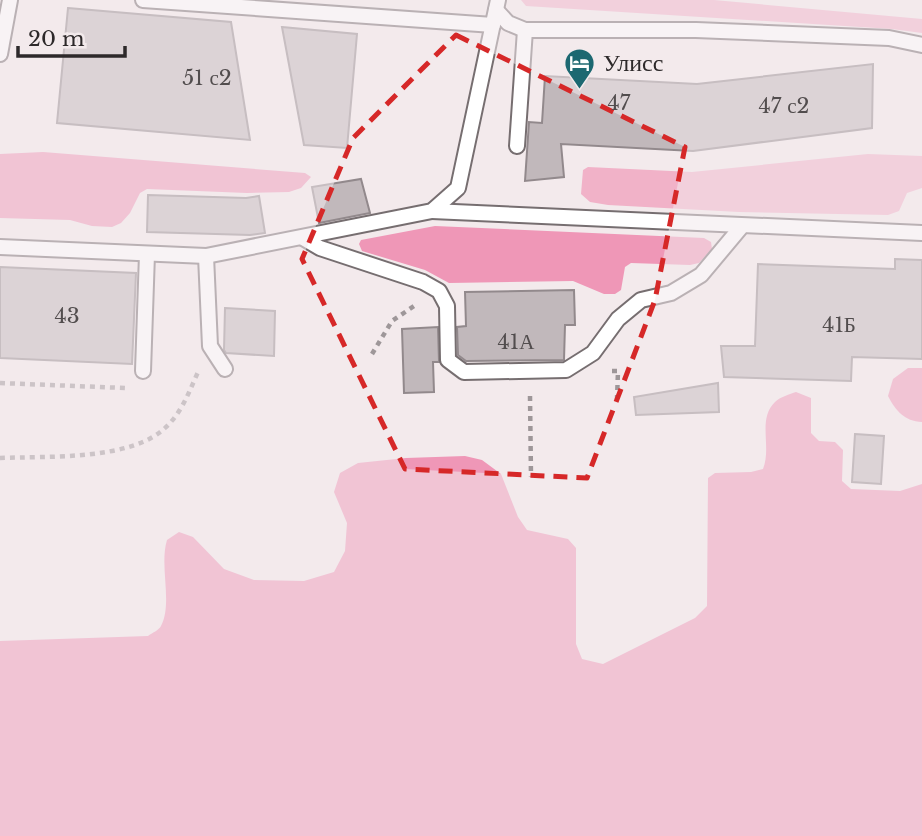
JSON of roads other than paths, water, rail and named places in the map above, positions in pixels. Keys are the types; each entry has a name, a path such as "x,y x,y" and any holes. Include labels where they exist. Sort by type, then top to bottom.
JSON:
{"lane":[{"path":"0,54 9,0"},
{"path":"143,0 496,12 508,23 525,30 696,30 889,38 922,45"},
{"path":"432,211 458,188 496,12"},
{"path":"517,146 525,30"},
{"path":"0,247 206,256 432,211 922,233"},
{"path":"303,238 320,248 422,282 439,291 447,306 448,360 464,372 566,370 593,353 618,319 641,300 671,293 701,275 742,226"},
{"path":"143,371 147,254"},
{"path":"206,256 210,346 225,369"}],"place":[{"name":"Улисс","path":"580,90"}]}
